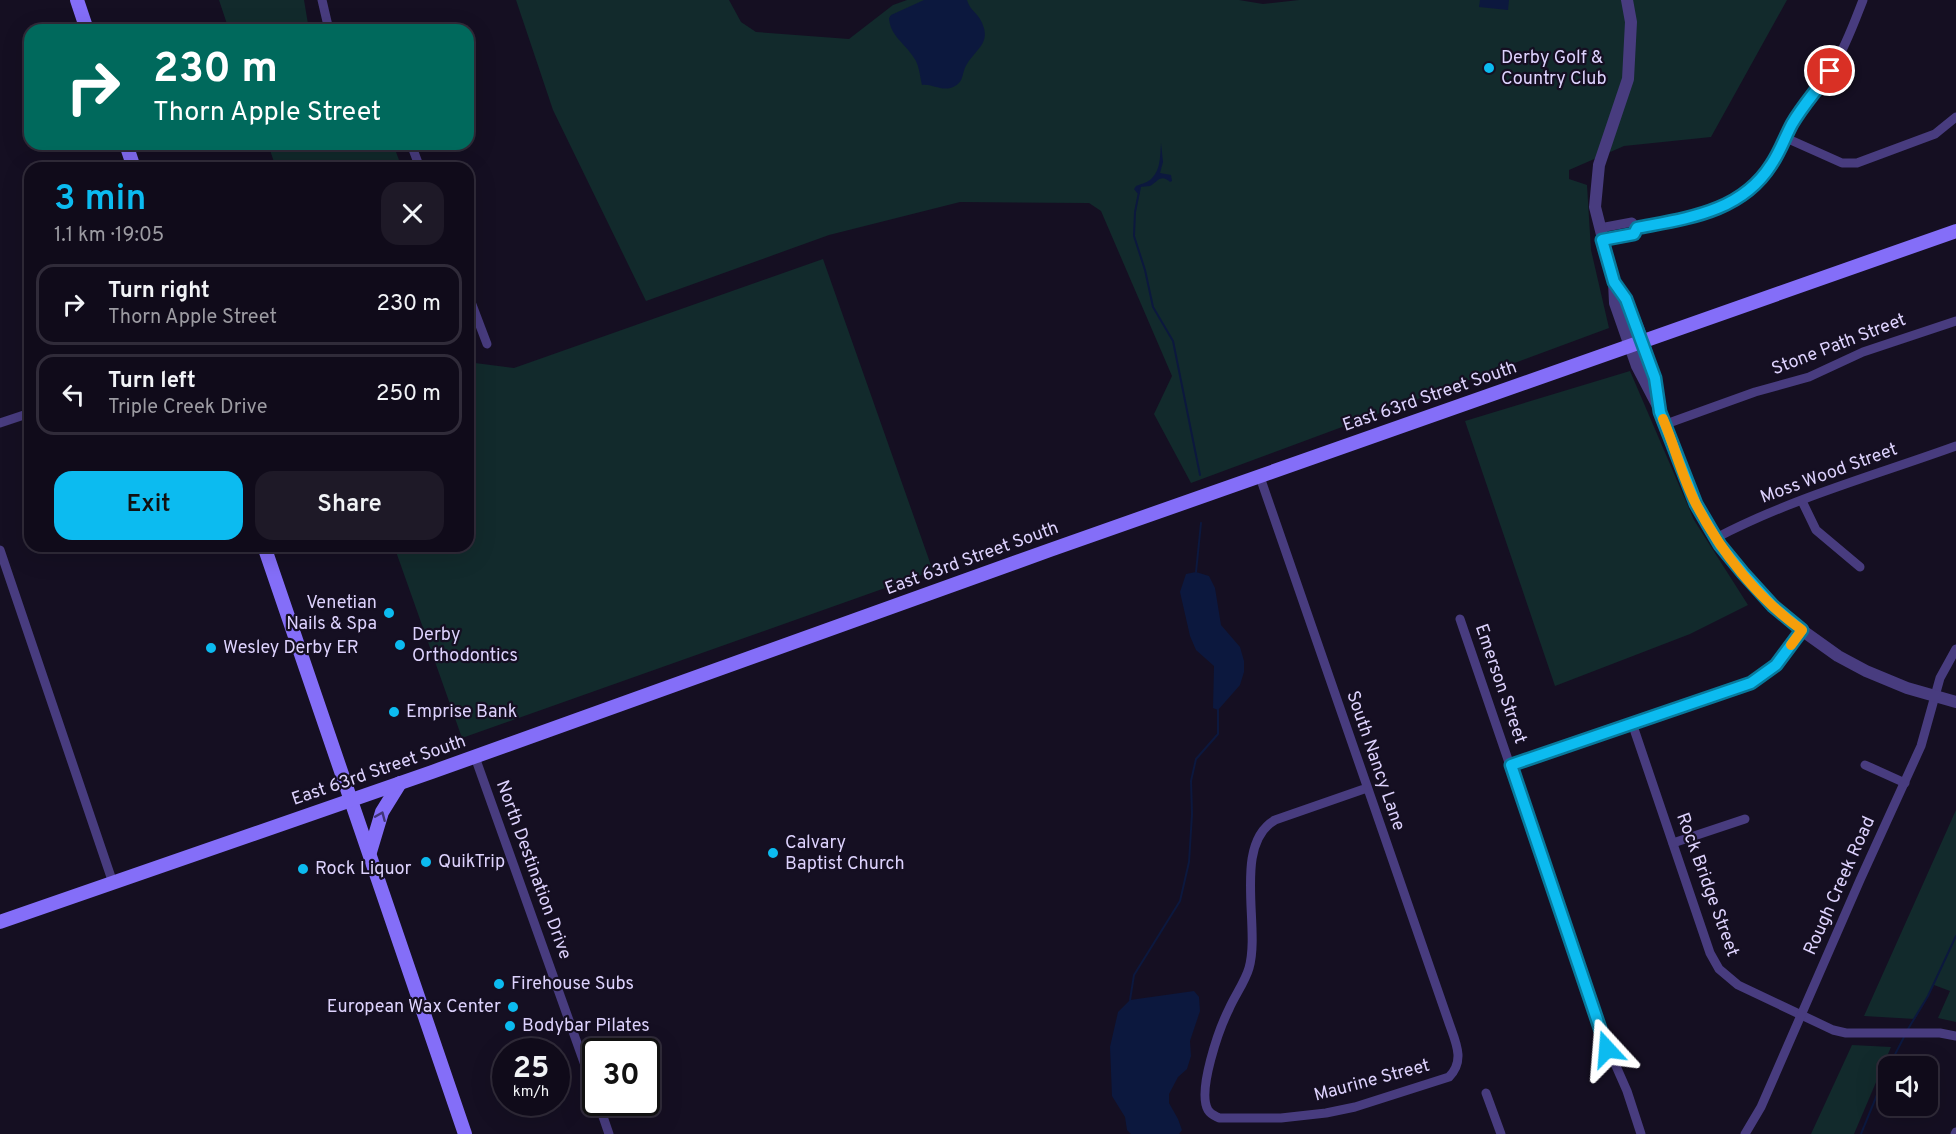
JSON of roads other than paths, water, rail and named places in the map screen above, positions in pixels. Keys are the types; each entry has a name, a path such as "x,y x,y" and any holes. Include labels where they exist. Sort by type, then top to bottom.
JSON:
{"main road":[{"path":"77,0 85,24"},
{"name":"East 63rd Street South","path":"0,922 475,757 1956,231"},
{"path":"266,552 465,1134"},
{"path":"370,852 382,812 400,783"}],"street":[{"path":"322,0 328,24"},
{"path":"1627,0 1631,22 1628,79 1599,165 1595,207 1614,282 1626,299 1636,344 1655,378 1660,412 1692,495 1716,538 1758,590 1802,630 1838,656 1866,671 1956,702"},
{"path":"1601,234 1632,222 1637,228 1707,214 1735,201 1751,189 1766,172 1796,118 1824,81 1842,51 1863,0"},
{"path":"1786,138 1842,163 1857,162 1935,134 1956,117"},
{"path":"474,310 487,344"},
{"name":"Stone Path Street","path":"1666,424 1755,392 1809,377 1863,352 1956,321"},
{"path":"0,423 24,414"},
{"name":"Moss Wood Street","path":"1716,538 1802,501 1956,446"},
{"name":"South Nancy Lane","path":"1260,477 1459,1056"},
{"path":"1802,501 1816,530 1860,567"},
{"path":"0,550 113,883"},
{"name":"Emerson Street","path":"1460,619 1601,1032 1627,1090 1641,1134"},
{"path":"1511,765 1751,683 1776,665 1802,630"},
{"name":"Rough Creek Road","path":"1745,1134 1761,1107 1905,783 1921,746 1944,669 1956,649"},
{"name":"Rock Bridge Street","path":"1632,723 1710,953 1719,969 1738,985 1802,1013 1833,1030 1846,1033 1940,1033 1956,1036"},
{"name":"North Destination Drive","path":"475,757 582,1057"},
{"path":"1865,765 1905,783"},
{"name":"Maurine Street","path":"1367,788 1275,820 1263,829 1258,837 1252,861 1252,958 1213,1050 1205,1099 1209,1111 1219,1118 1281,1118 1345,1109 1449,1077 1457,1067 1459,1056"},
{"path":"1673,843 1745,819"},
{"path":"1486,1093 1501,1134"},
{"path":"603,1116 609,1134"}],"water":[{"path":"924,0 967,0 984,27 982,44 965,67 959,83 949,88 922,85 916,61 895,35 890,24 891,15"},
{"path":"1480,0 1509,0 1508,10 1479,7"},
{"path":"1161,143 1163,162 1160,173 1171,175 1172,181 1162,178 1150,186 1140,187 1140,194 1137,193 1134,189 1136,186 1150,180 1156,172"},
{"path":"1196,572 1209,576 1215,588 1221,625 1240,647 1244,661 1244,672 1240,685 1218,710 1213,708 1214,666 1196,650 1190,636 1180,592 1186,574"},
{"path":"1194,991 1199,997 1200,1011 1190,1041 1191,1056 1187,1069 1178,1077 1169,1094 1169,1103 1182,1130 1179,1134 1131,1134 1127,1130 1125,1117 1112,1096 1110,1047 1118,1012 1130,1000"}],"waterway":[{"path":"1140,187 1135,212 1134,236 1145,270 1153,307 1173,341 1200,475"},
{"path":"1196,572 1201,523"},
{"path":"1130,1000 1134,975 1180,901 1189,862 1192,814 1191,781 1196,759 1218,734 1218,710"},
{"path":"1908,1029 1928,996 1956,936"},
{"path":"1894,1056 1904,1037"},
{"path":"1861,1134 1878,1092"}],"place":[{"name":"Derby Golf & Country Club","path":"1489,68"},
{"name":"Venetian Nails & Spa","path":"389,613"},
{"name":"Derby Orthodontics","path":"400,645"},
{"name":"Wesley Derby ER","path":"211,648"},
{"name":"Emprise Bank","path":"394,712"},
{"name":"Calvary Baptist Church","path":"773,853"},
{"name":"QuikTrip","path":"426,862"},
{"name":"Rock Liquor","path":"303,869"},
{"name":"Firehouse Subs","path":"499,984"},
{"name":"European Wax Center","path":"513,1007"},
{"name":"Bodybar Pilates","path":"510,1026"}]}
